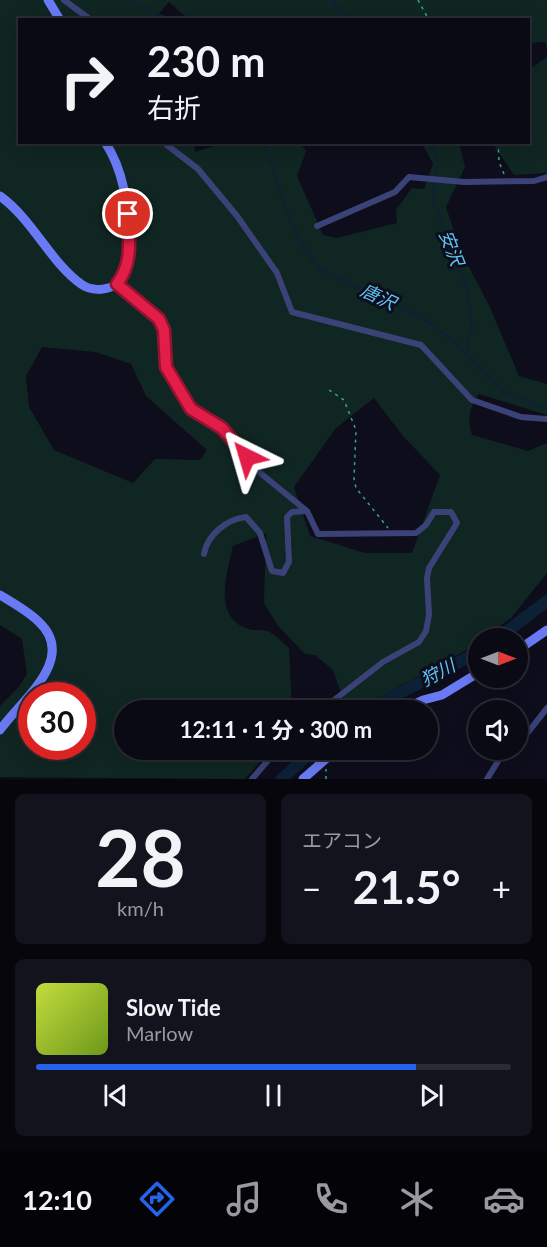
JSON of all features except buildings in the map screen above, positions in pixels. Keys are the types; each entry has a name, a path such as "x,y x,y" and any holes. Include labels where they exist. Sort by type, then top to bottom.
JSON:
{"street":[{"path":"48,0 59,18"},
{"path":"64,0 88,18"},
{"path":"0,196 21,214 82,285 98,289 117,284 127,271 130,248 128,214 123,184 106,144"},
{"path":"166,144 198,169 237,216 277,273 292,312 421,345 472,400 521,417 547,419"},
{"path":"317,226 395,192 409,177 436,181 507,182 547,177"},
{"path":"117,284 159,319 164,330 166,367 191,409 222,428 259,472 307,511 318,534 395,534 421,530 436,511 451,512 457,523 429,568 427,578 429,615 426,631 418,642 383,662 335,700"},
{"path":"204,554 209,539 219,530 238,518 246,518 260,532 272,571 283,573 289,562 287,518 292,512 307,511"},
{"path":"0,595 37,620 47,630 53,651 49,670 0,730"},
{"path":"528,643 547,630"},
{"path":"423,700 442,695 468,679"},
{"path":"528,732 547,708"},
{"path":"252,779 268,760"},
{"path":"303,779 323,760"},
{"path":"487,779 499,760"}],"path":[{"path":"418,0 428,18"},
{"path":"498,144 500,162 507,182"},
{"path":"329,390 344,400 356,430 354,479 356,488 395,534"}],"green space":[{"path":"0,0 547,0 547,49 545,42 530,43 530,18 187,18 169,2 155,18 18,18 18,144 194,144 195,152 220,144 301,144 306,151 297,176 323,235 337,238 397,223 396,210 412,188 424,189 433,164 423,144 459,144 465,167 446,207 461,252 489,305 519,376 547,384 547,415 479,394 469,418 472,435 528,451 547,443 547,573 511,618 497,628 468,628 468,648 374,700 343,700 333,670 315,655 305,654 278,626 264,603 266,533 233,546 226,581 226,604 237,623 248,629 270,632 289,648 291,700 114,700 114,760 261,760 245,779 0,777 0,706 18,688 18,760 96,760 96,682 22,682 27,674 22,639 0,625","holes":["42,347 95,352 131,364 146,396 207,450 200,460 155,459 133,483 54,450 29,407 26,376","374,398 403,436 440,475 412,553 365,553 310,536 294,487 336,428"]},
{"path":"547,57 547,173 514,175 495,144 530,144 530,69"}],"waterway":[{"name":"唐沢","path":"131,0 168,18"},
{"name":"安沢","path":"331,0 348,18"},
{"name":"唐沢","path":"265,144 293,226 310,257 321,270 423,318 456,343 498,386 510,395 547,408"},
{"name":"安沢","path":"430,144 438,160 433,200 467,290 472,329 467,340 468,355"},
{"name":"狩川","path":"511,628 547,601"},
{"name":"狩川","path":"387,700 468,657"},
{"name":"狩川","path":"282,779 302,760"}],"route":[{"path":"128,214 130,248 127,271 117,284 159,319 164,330 166,367 191,409 222,428 247,457"}]}
